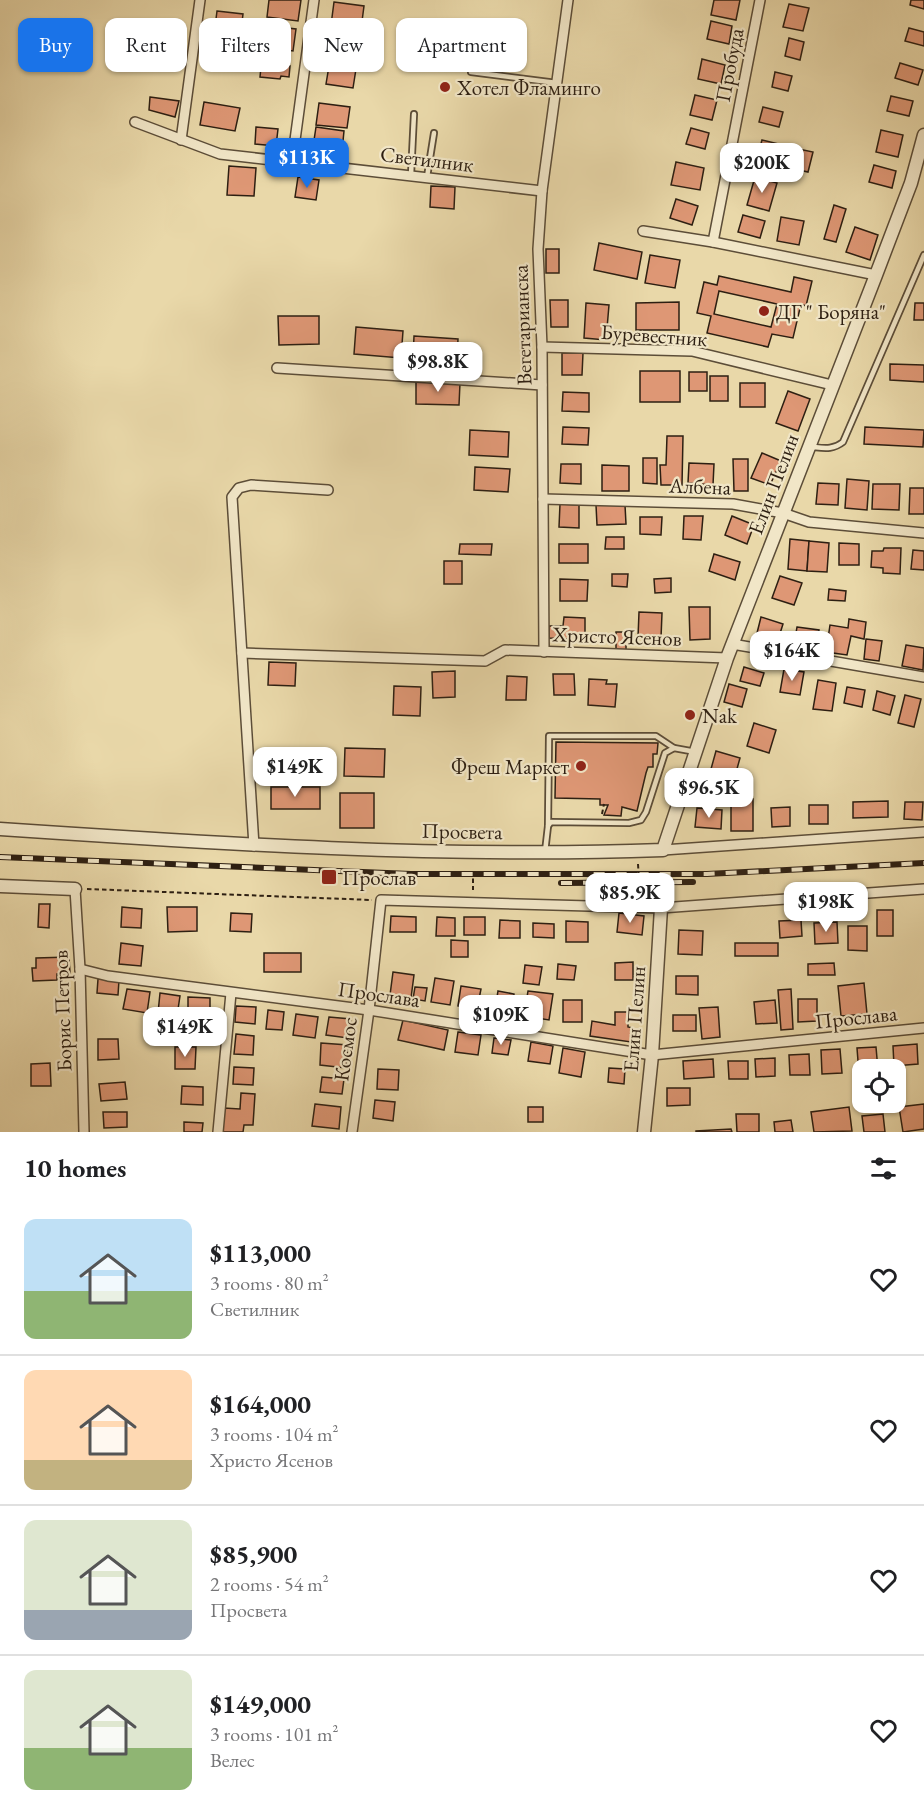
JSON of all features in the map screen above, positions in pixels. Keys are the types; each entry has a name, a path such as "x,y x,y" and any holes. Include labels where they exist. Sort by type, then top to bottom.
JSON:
{"street":[{"path":"180,140 200,0"},
{"path":"292,162 314,0"},
{"name":"Вегетарианска","path":"544,652 542,347 538,249 542,191 568,0"},
{"name":"Пробуда","path":"713,242 760,0"},
{"name":"Светилник","path":"135,122 220,154 542,191"},
{"name":"Елин Пелин","path":"663,850 732,644 921,159 924,135"},
{"path":"643,231 713,242 876,275"},
{"name":"Буревестник","path":"542,347 692,351 832,385"},
{"path":"277,368 542,385"},
{"path":"254,846 232,497 239,488 251,485 328,490"},
{"name":"Албена","path":"543,499 733,504 783,513 808,522 924,533"},
{"path":"732,644 924,677"},
{"name":"Христо Ясенов","path":"242,653 485,661 506,650 727,658"},
{"name":"Просвета","path":"0,829 254,846 545,852 663,850 924,832"},
{"path":"0,886 75,889"},
{"name":"Борис Петров","path":"75,889 80,969 84,1132"},
{"path":"381,900 661,908 924,889"},
{"name":"Космос","path":"352,1132 381,900"},
{"name":"Елин Пелин","path":"644,1132 652,1055 661,908"},
{"name":"Прослава","path":"80,969 108,976 369,1010 652,1055 924,1028"},
{"path":"218,1132 231,993"}],"lane":[{"path":"471,72 557,83"},
{"path":"411,175 414,114"},
{"path":"427,177 434,133"},
{"path":"809,446 830,449 843,442 924,255"},
{"path":"545,852 548,826 549,736 656,736 674,747 696,752"},
{"path":"548,826 551,822 557,821 629,823 641,820 646,812 665,753 674,747"}],"path":[{"path":"639,864 640,896"},
{"path":"473,871 473,890"},
{"path":"75,889 381,900"}],"building":[{"path":"269,0 301,0 298,21 291,20 291,18 267,17"},
{"path":"714,0 740,0 736,20 711,15"},
{"path":"911,0 924,0 924,9 910,5"},
{"path":"334,2 364,6 362,18 332,18"},
{"path":"789,4 809,8 803,31 783,27"},
{"path":"217,11 243,14 243,18 216,18"},
{"path":"711,21 732,26 729,44 707,39"},
{"path":"291,28 296,29 293,51 291,51"},
{"path":"909,28 924,32 924,46 905,41"},
{"path":"789,38 804,42 800,60 785,56"},
{"path":"702,59 725,65 721,84 698,79"},
{"path":"900,63 923,70 918,85 895,78"},
{"path":"260,72 289,72 289,77 281,76 280,79 260,77"},
{"path":"328,72 356,72 353,88 326,84"},
{"path":"775,72 792,76 788,91 772,87"},
{"path":"695,95 717,100 712,120 690,115"},
{"path":"891,96 913,101 909,116 887,111"},
{"path":"150,97 179,101 175,117 149,110"},
{"path":"204,102 240,108 235,131 200,125"},
{"path":"319,103 350,107 347,128 316,125"},
{"path":"763,107 783,112 779,127 759,122"},
{"path":"256,127 278,129 276,146 255,144"},
{"path":"316,127 344,131 342,151 313,147"},
{"path":"691,128 709,133 705,149 686,144"},
{"path":"881,130 903,135 898,157 876,152"},
{"path":"762,140 783,145 779,164 757,159"},
{"path":"794,148 813,152 808,172 790,168"},
{"path":"676,162 704,168 700,190 671,185"},
{"path":"874,165 896,171 892,188 869,182"},
{"path":"229,166 256,168 254,196 227,195"},
{"path":"298,177 319,180 316,200 295,197"},
{"path":"755,177 777,183 769,211 747,205"},
{"path":"431,186 455,187 454,209 430,207"},
{"path":"676,199 698,206 692,225 670,218"},
{"path":"834,205 846,209 836,242 824,239"},
{"path":"743,215 765,221 760,238 738,232"},
{"path":"781,217 804,221 799,245 777,241"},
{"path":"855,227 878,235 870,260 846,252"},
{"path":"599,243 642,252 637,279 594,270"},
{"path":"546,249 559,249 559,273 546,273"},
{"path":"650,255 680,260 675,288 645,283"},
{"path":"719,276 791,292 794,277 812,281 806,306 801,304 793,338 772,334 768,347 707,333 711,316 697,313 704,282 717,285","holes":["719,291 777,304 771,327 714,314"]},
{"path":"550,300 568,300 568,327 551,327"},
{"path":"679,302 679,330 636,330 636,303"},
{"path":"586,303 609,305 606,340 584,338"},
{"path":"915,303 924,303 924,320 914,320"},
{"path":"278,316 319,316 319,344 279,345"},
{"path":"356,327 403,331 401,358 354,354"},
{"path":"414,336 458,339 457,361 413,358"},
{"path":"562,353 583,353 582,375 562,375"},
{"path":"890,364 924,365 924,382 890,380"},
{"path":"640,371 680,371 680,402 640,402"},
{"path":"689,372 707,372 707,391 689,391"},
{"path":"710,376 728,376 728,401 710,401"},
{"path":"416,382 460,383 459,405 416,404"},
{"path":"740,383 765,383 765,407 740,407"},
{"path":"788,391 810,399 798,431 776,423"},
{"path":"563,392 589,393 589,412 562,411"},
{"path":"563,427 589,428 588,445 562,444"},
{"path":"865,427 924,430 923,447 864,444"},
{"path":"470,430 509,432 508,457 469,455"},
{"path":"667,436 683,436 682,485 661,485 660,465 666,465"},
{"path":"762,453 781,461 770,485 751,478"},
{"path":"643,458 657,458 657,484 643,483"},
{"path":"733,459 748,459 748,491 734,491"},
{"path":"689,463 714,464 713,485 688,483"},
{"path":"561,464 581,464 581,484 560,483"},
{"path":"602,465 629,466 629,491 602,491"},
{"path":"475,467 510,469 508,492 474,490"},
{"path":"847,479 869,481 867,510 845,508"},
{"path":"818,483 839,484 838,505 816,504"},
{"path":"873,484 900,484 899,510 872,509"},
{"path":"910,488 924,488 924,514 909,514"},
{"path":"560,504 579,505 579,528 559,527"},
{"path":"596,505 625,505 626,524 597,525"},
{"path":"684,516 703,516 701,540 683,539"},
{"path":"732,516 754,525 747,544 725,535"},
{"path":"640,517 662,517 661,535 640,534"},
{"path":"606,537 624,537 624,549 605,549"},
{"path":"790,539 809,541 807,571 788,569"},
{"path":"809,541 829,543 827,572 807,571"},
{"path":"839,543 859,544 859,565 839,565"},
{"path":"460,544 492,544 491,555 459,554"},
{"path":"559,544 588,544 588,563 559,563"},
{"path":"884,548 901,548 900,574 883,573 883,568 871,567 872,551 883,551"},
{"path":"913,550 924,551 924,570 911,569"},
{"path":"714,554 740,562 735,580 709,571"},
{"path":"444,561 462,561 462,584 444,584"},
{"path":"612,574 628,574 627,587 612,586"},
{"path":"780,576 802,583 794,605 772,598"},
{"path":"671,578 671,592 655,593 654,579"},
{"path":"560,579 588,580 587,601 560,601"},
{"path":"829,589 846,591 845,601 828,600"},
{"path":"689,607 710,607 710,639 690,640"},
{"path":"639,612 662,613 661,638 638,638"},
{"path":"564,617 585,618 585,634 569,634 569,639 549,638 549,626 563,626"},
{"path":"761,617 783,624 777,643 756,637"},
{"path":"849,619 866,622 864,639 851,636 847,655 826,652 830,625 848,628"},
{"path":"797,627 819,630 816,649 794,645"},
{"path":"616,632 626,632 626,650 616,650"},
{"path":"866,639 882,641 879,661 864,659"},
{"path":"906,645 924,648 923,670 902,666"},
{"path":"269,662 296,663 295,686 268,685"},
{"path":"744,667 764,673 760,686 740,681"},
{"path":"784,669 804,672 800,695 780,692"},
{"path":"455,671 455,697 433,698 432,672"},
{"path":"553,674 574,674 575,695 554,695"},
{"path":"507,676 527,677 526,700 506,700"},
{"path":"589,679 607,680 606,684 617,684 615,707 588,705"},
{"path":"818,680 836,683 832,711 813,709"},
{"path":"729,684 747,689 742,707 724,702"},
{"path":"394,686 421,687 420,716 393,715"},
{"path":"847,687 865,690 862,707 844,703"},
{"path":"877,691 895,696 890,715 873,710"},
{"path":"905,695 921,699 914,727 898,723"},
{"path":"754,723 776,730 769,753 747,746"},
{"path":"556,742 658,743 657,754 653,754 653,767 648,767 646,773 637,811 622,807 621,816 604,815 608,805 600,805 600,799 555,798"},
{"path":"345,748 385,749 384,777 344,776"},
{"path":"716,751 740,758 735,776 711,769"},
{"path":"271,787 320,787 320,809 271,809"},
{"path":"340,793 374,793 374,828 340,828"},
{"path":"753,799 753,831 731,831 731,800"},
{"path":"888,801 888,817 853,818 853,802"},
{"path":"905,802 923,802 922,820 904,819"},
{"path":"809,805 828,805 828,824 809,824"},
{"path":"790,807 790,826 772,827 771,808"},
{"path":"697,808 722,810 721,829 695,827"},
{"path":"39,904 50,904 49,928 38,927"},
{"path":"122,907 142,909 141,928 121,927"},
{"path":"167,907 197,907 197,931 168,932"},
{"path":"877,910 893,910 893,936 877,936"},
{"path":"231,913 252,914 251,932 230,931"},
{"path":"619,913 644,916 642,935 617,932"},
{"path":"391,916 416,917 416,932 390,932"},
{"path":"437,917 455,918 455,936 436,936"},
{"path":"464,917 485,917 485,935 464,935"},
{"path":"500,920 520,921 520,938 499,938"},
{"path":"801,920 802,936 780,938 779,921"},
{"path":"566,921 588,922 588,942 566,942"},
{"path":"837,922 838,943 815,944 814,923"},
{"path":"533,923 554,924 554,938 533,937"},
{"path":"848,926 867,926 867,951 848,950"},
{"path":"679,930 703,931 702,955 678,954"},
{"path":"451,940 468,941 468,957 451,957"},
{"path":"121,943 143,946 141,966 119,964"},
{"path":"735,943 778,943 778,956 735,956"},
{"path":"264,953 301,953 301,972 264,972"},
{"path":"69,957 70,973 57,974 57,980 33,981 32,968 36,968 36,958"},
{"path":"633,962 633,980 615,980 615,963"},
{"path":"834,963 835,975 808,975 808,964"},
{"path":"558,964 576,966 574,980 557,979"},
{"path":"525,965 542,967 539,985 523,983"},
{"path":"393,972 414,975 411,998 390,995"},
{"path":"676,976 698,976 698,995 676,994"},
{"path":"435,978 454,981 450,1005 431,1002"},
{"path":"98,979 119,980 118,995 97,993"},
{"path":"864,983 867,1014 841,1016 838,986"},
{"path":"461,986 481,989 477,1009 458,1006"},
{"path":"415,987 427,988 425,1001 413,999"},
{"path":"127,989 150,992 147,1013 123,1009"},
{"path":"791,989 793,1029 781,1030 778,990"},
{"path":"498,991 514,994 511,1013 495,1010"},
{"path":"528,991 553,994 549,1020 524,1016"},
{"path":"160,993 180,996 177,1016 158,1013"},
{"path":"188,997 210,998 210,1017 188,1017"},
{"path":"798,999 817,999 817,1021 798,1022"},
{"path":"563,1000 582,1000 582,1022 563,1022"},
{"path":"775,1000 777,1023 756,1024 754,1002"},
{"path":"236,1006 256,1007 255,1024 235,1022"},
{"path":"718,1007 720,1037 702,1039 699,1008"},
{"path":"268,1010 284,1012 282,1030 266,1029"},
{"path":"615,1012 628,1012 628,1027 633,1028 631,1042 590,1036 592,1021 615,1025"},
{"path":"296,1014 318,1017 315,1038 293,1035"},
{"path":"673,1015 696,1015 696,1031 673,1031"},
{"path":"329,1017 351,1019 348,1038 326,1035"},
{"path":"403,1020 448,1030 444,1050 398,1040"},
{"path":"458,1032 481,1035 478,1055 455,1052"},
{"path":"236,1034 254,1036 253,1055 234,1054"},
{"path":"494,1038 511,1040 508,1055 492,1053"},
{"path":"98,1039 118,1039 119,1059 98,1060"},
{"path":"531,1042 553,1046 550,1064 528,1061"},
{"path":"321,1043 348,1045 346,1068 320,1065"},
{"path":"917,1044 918,1064 906,1065 906,1059 894,1059 893,1046"},
{"path":"175,1047 196,1047 195,1069 175,1069"},
{"path":"876,1047 877,1059 858,1059 857,1048"},
{"path":"563,1048 585,1052 581,1077 559,1073"},
{"path":"840,1049 842,1073 822,1074 821,1050"},
{"path":"809,1054 810,1075 790,1075 789,1055"},
{"path":"775,1058 775,1076 756,1077 755,1059"},
{"path":"713,1059 714,1077 684,1079 683,1061"},
{"path":"728,1061 748,1061 748,1079 729,1079"},
{"path":"50,1063 51,1086 31,1086 31,1064"},
{"path":"234,1067 254,1068 253,1085 233,1084"},
{"path":"609,1068 625,1069 624,1084 608,1082"},
{"path":"378,1069 399,1070 398,1090 377,1089"},
{"path":"322,1077 344,1079 342,1094 320,1092"},
{"path":"125,1082 127,1099 101,1101 99,1084"},
{"path":"182,1086 203,1087 203,1105 181,1104"},
{"path":"667,1088 690,1088 690,1105 667,1106"},
{"path":"241,1093 255,1094 253,1125 244,1125 243,1132 222,1132 224,1108 240,1109"},
{"path":"375,1100 395,1102 393,1121 373,1118"},
{"path":"315,1104 341,1107 339,1129 312,1126"},
{"path":"924,1104 924,1129 903,1132 900,1113 906,1113 906,1106"},
{"path":"528,1107 543,1107 543,1122 528,1122"},
{"path":"849,1107 852,1131 814,1132 811,1112"},
{"path":"103,1112 127,1112 127,1127 104,1128"},
{"path":"736,1114 759,1114 759,1132 737,1132"},
{"path":"883,1114 885,1132 864,1132 862,1116"},
{"path":"791,1120 793,1132 775,1132 774,1122"},
{"path":"184,1122 203,1123 202,1132 184,1132"},
{"path":"731,1129 732,1132 696,1132 696,1131"}],"railway":[{"path":"0,857 411,874 707,874 924,863"},
{"path":"561,883 693,882"}],"place":[{"name":"Хотел Фламинго","path":"445,87"},
{"name":"ДГ \" Боряна\"","path":"764,311"},
{"name":"Nak","path":"690,715"},
{"name":"Фреш Маркет","path":"581,766"},
{"name":"Прослав","path":"329,877"}]}
